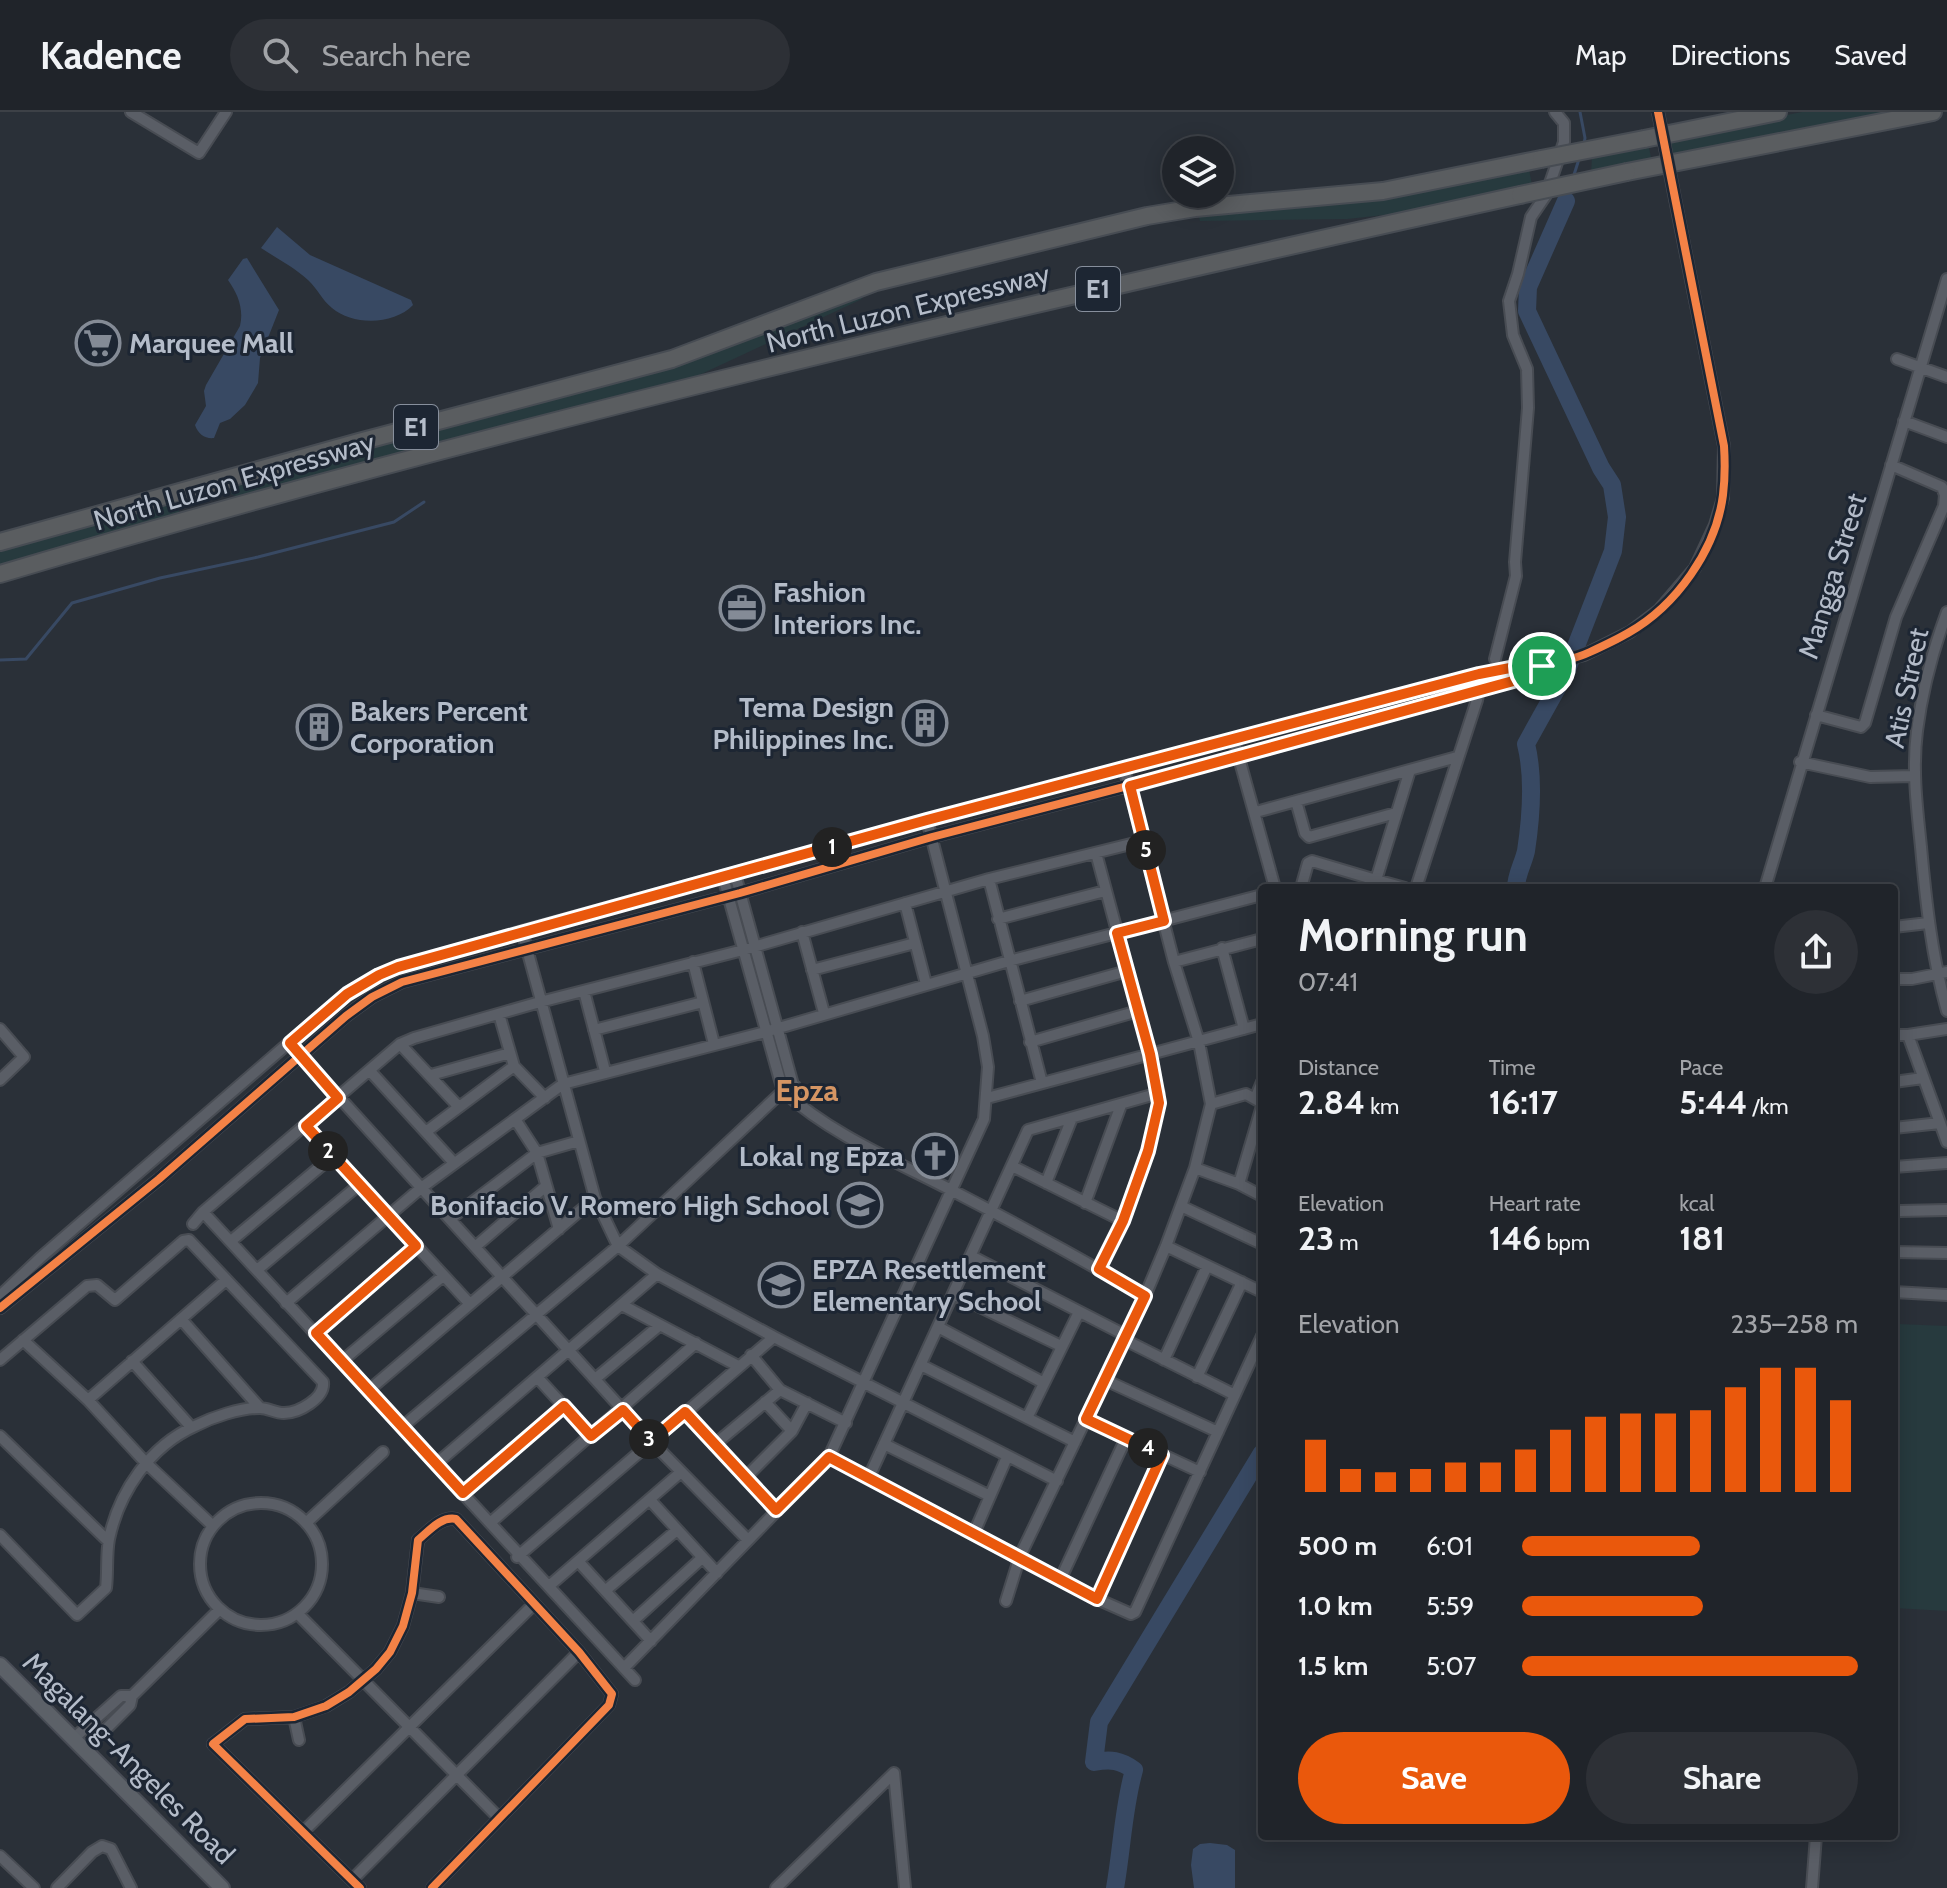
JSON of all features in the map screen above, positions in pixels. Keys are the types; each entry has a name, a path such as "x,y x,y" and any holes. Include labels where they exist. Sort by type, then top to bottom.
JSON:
{"highway":[{"name":"North Luzon Expressway","path":"0,542 672,359 876,282 1147,216 1195,208 1383,191 1778,112"},
{"name":"North Luzon Expressway","path":"0,574 277,495 679,390 1128,281 1627,172 1933,112"}],"main road":[{"name":"Magalang-Angeles Road","path":"0,1665 222,1888"}],"street":[{"path":"131,112 199,153 226,112"},
{"path":"1495,659 1516,576 1528,408 1527,369 1513,335 1509,301 1531,217 1546,195 1564,142 1564,123 1555,112"},
{"path":"0,1296 336,1002 379,975 522,931 927,820 1479,674 1531,664 1545,665 1584,655 1630,632 1659,610 1680,588 1705,551 1723,498 1724,446 1658,112"},
{"name":"Mangga Street","path":"1766,884 1904,421 1942,318 1947,279"},
{"path":"1897,359 1947,377"},
{"path":"1904,421 1947,437"},
{"path":"1816,715 1861,727 1865,723 1896,617 1944,506 1942,487 1891,465"},
{"name":"Atis Street","path":"1947,612 1935,647 1917,729 1914,776 1928,923 1942,973 1947,1011"},
{"path":"0,1308 159,1179 362,1004 384,990 421,976 740,893 932,837 1528,677 1545,665"},
{"path":"1417,884 1481,689 1479,674"},
{"path":"1234,740 1274,884"},
{"path":"1256,812 1457,757"},
{"path":"1800,762 1870,777 1914,776"},
{"path":"1006,1601 1020,1556 1145,1296 1183,1207 1211,1104 1199,1042 1174,962 1124,768"},
{"path":"1376,880 1410,770"},
{"path":"1296,801 1305,833 1309,837 1396,813"},
{"path":"624,1668 829,1457 984,1119 988,1067 983,1036 927,820"},
{"path":"193,1224 203,1212 400,1044 540,1002 748,948 989,879 1143,841"},
{"path":"1096,853 1159,1093 1148,1151 1123,1221 1099,1269"},
{"path":"1302,884 1308,863 1312,861 1390,884"},
{"path":"735,874 748,948"},
{"path":"723,877 748,948 783,1091 809,1113 857,1143 992,1211 1145,1296"},
{"path":"989,879 1042,1083"},
{"path":"998,919 1105,891"},
{"path":"286,1303 421,1188 563,1084 1258,896"},
{"path":"905,903 926,984"},
{"path":"1898,927 1928,923"},
{"path":"522,931 595,1198 618,1246 657,1274 774,1337 1057,1481"},
{"path":"802,932 824,1013"},
{"path":"1174,962 1258,940"},
{"path":"812,970 915,943"},
{"path":"1222,948 1244,1029"},
{"path":"693,962 714,1044"},
{"path":"1020,1001 1127,971"},
{"path":"1898,978 1942,973"},
{"path":"584,991 605,1071"},
{"path":"594,1030 703,1002"},
{"path":"1030,1042 1138,1011"},
{"path":"499,1014 514,1066 545,1098"},
{"path":"987,1098 1258,1027"},
{"path":"0,1029 24,1057 0,1080"},
{"path":"1898,1035 1947,1029"},
{"path":"770,1030 795,1086 796,1102"},
{"path":"1908,1035 1947,1142"},
{"path":"290,1043 651,1441 748,1540"},
{"path":"400,1044 458,1106"},
{"path":"431,1075 510,1053"},
{"path":"427,1131 514,1066"},
{"path":"370,1071 454,1163"},
{"path":"1898,1081 1923,1078"},
{"path":"402,1427 618,1246 783,1091 795,1086"},
{"path":"869,1477 1028,1130 1159,1093"},
{"path":"1211,1104 1246,1094 1258,1102"},
{"path":"1085,1203 1121,1105"},
{"path":"1239,1184 1258,1111"},
{"path":"1046,1183 1072,1118"},
{"path":"515,1119 537,1153 559,1229"},
{"path":"1898,1128 1940,1123"},
{"path":"306,1126 470,1304"},
{"path":"450,1219 537,1153 579,1141"},
{"path":"231,1241 333,1156"},
{"path":"1898,1167 1947,1163"},
{"path":"1012,1166 1123,1221"},
{"path":"1195,1168 1258,1194"},
{"path":"257,1270 360,1184"},
{"path":"475,1247 546,1186"},
{"path":"369,1390 595,1198"},
{"path":"1183,1207 1258,1242"},
{"path":"1900,1211 1947,1210"},
{"path":"203,1212 369,1390 517,1556 549,1586 635,1680"},
{"path":"0,1360 87,1286 97,1285 115,1300 183,1241 193,1242 323,1382 321,1395 294,1411 278,1413 260,1408 215,1417 191,1427 161,1448 130,1484 118,1511 108,1541 106,1588 77,1615 0,1535"},
{"path":"316,1333 416,1246"},
{"path":"1166,1246 1258,1290"},
{"path":"1898,1252 1947,1253"},
{"path":"971,1256 1235,1395"},
{"path":"1164,1360 1207,1266"},
{"path":"436,1464 657,1274"},
{"path":"342,1361 443,1276"},
{"path":"88,1400 226,1280"},
{"path":"1197,1377 1242,1282"},
{"path":"1898,1292 1947,1295"},
{"path":"953,1294 1061,1346"},
{"path":"622,1305 738,1366"},
{"path":"1027,1418 1079,1312"},
{"path":"181,1319 260,1408"},
{"path":"595,1379 660,1325"},
{"path":"938,1327 1044,1383"},
{"path":"517,1556 774,1337"},
{"path":"23,1340 88,1400 146,1463 213,1526"},
{"path":"490,1523 623,1410 696,1343"},
{"path":"829,1457 1097,1599 1127,1613 1135,1612 1258,1345"},
{"path":"751,1355 780,1390 846,1423"},
{"path":"132,1361 191,1427"},
{"path":"921,1365 1075,1442"},
{"path":"537,1377 591,1436"},
{"path":"1105,1380 1218,1432"},
{"path":"714,1445 780,1390"},
{"path":"765,1402 792,1431"},
{"path":"745,1478 792,1431 807,1403"},
{"path":"463,1493 564,1406"},
{"path":"685,1412 776,1510"},
{"path":"1086,1419 1200,1472"},
{"path":"0,1436 108,1541"},
{"path":"1061,1578 1126,1438"},
{"path":"884,1444 990,1496"},
{"path":"307,1522 383,1452"},
{"path":"1097,1599 1162,1455"},
{"path":"974,1533 1007,1457"},
{"path":"549,1586 681,1472"},
{"path":"650,1500 717,1573"},
{"path":"267,1502 294,1512 307,1522 322,1554 322,1574 315,1593 298,1614 271,1625 256,1626 239,1622 219,1610 210,1599 201,1578 199,1559 204,1540 227,1512 247,1504 267,1502"},
{"path":"432,1888 609,1705 612,1694 579,1652 456,1519 441,1521 418,1540 412,1593 403,1626 390,1652 362,1681 326,1706 294,1717 245,1719 213,1744 356,1884 457,1775 579,1652"},
{"path":"606,1590 677,1530"},
{"path":"633,1621 702,1558"},
{"path":"578,1561 651,1641"},
{"path":"412,1593 439,1597"},
{"path":"304,1831 534,1604"},
{"path":"84,1751 124,1713 132,1696 219,1610"},
{"path":"298,1614 499,1818"},
{"path":"73,1739 121,1696 132,1696"},
{"path":"294,1717 299,1740"},
{"path":"776,1888 894,1773 905,1888"},
{"path":"1812,1888 1816,1840"},
{"path":"57,1888 92,1852 102,1846 111,1849 131,1888"},
{"path":"0,1856 34,1888"}],"green space":[{"path":"1802,112 1897,112 1667,159 1662,140"},
{"path":"1648,143 1652,162 1591,174 1592,156"},
{"path":"1529,169 1532,185 1394,214 1347,219 1200,221 1198,213"},
{"path":"860,292 862,299 695,377 242,499 231,494 238,481 461,421"},
{"path":"176,499 180,515 0,568 0,549"},
{"path":"1898,1324 1947,1326 1947,1611 1898,1608"}],"water":[{"path":"277,227 310,255 411,300 413,305 395,316 373,321 341,314 328,305 303,275 261,248"},
{"path":"247,258 279,310 260,358 258,383 245,405 230,419 220,423 214,438 208,438 195,425 206,406 206,385 240,326 239,302 228,280"},
{"path":"1210,1843 1227,1845 1235,1850 1235,1888 1194,1888 1191,1865 1193,1849"}],"waterway":[{"path":"1580,112 1584,144"},
{"path":"1573,178 1579,159"},
{"path":"1566,201 1569,189"},
{"path":"1516,884 1526,851 1530,811 1531,783 1526,744 1566,672 1613,551 1617,517 1612,485 1601,468 1527,311 1528,287 1566,201"},
{"path":"0,660 26,659 72,603 160,578 394,522 424,502"},
{"path":"1115,1888 1134,1770 1115,1761 1094,1762 1099,1722 1258,1460"}],"cycle path":[{"path":"0,1308 159,1179 346,1016 372,997 402,982 740,893 932,837 1528,677 1544,667 1582,656 1646,622 1677,592 1703,556 1719,516 1725,470 1724,446 1658,112"},
{"path":"360,1888 213,1744 245,1719 294,1717 326,1706 349,1692 376,1669 390,1652 403,1626 412,1593 418,1540 445,1520 456,1519 579,1652 612,1694 609,1705 432,1888"}],"place":[{"name":"Marquee Mall","path":"98,343"},
{"name":"Fashion Interiors Inc.","path":"742,608"},
{"name":"Tema Design Philippines Inc.","path":"925,723"},
{"name":"Bakers Percent Corporation","path":"319,727"},
{"name":"Lokal ng Epza","path":"935,1156"},
{"name":"Bonifacio V. Romero High School","path":"860,1205"},
{"name":"EPZA Resettlement Elementary School","path":"781,1285"}],"district":[{"name":"Epza","path":"807,1091"}],"route":[{"path":"1531,664 1542,666 1528,677 1130,786 1164,921 1117,933 1150,1054 1159,1103 1148,1151 1123,1221 1099,1269 1145,1296 1086,1419 1162,1455 1097,1599 829,1457 776,1510 685,1412 651,1441 623,1410 591,1436 564,1406 463,1493 316,1333 416,1246 306,1126 338,1098 290,1043 360,985 398,967 927,820 1479,674 1531,664"}]}
